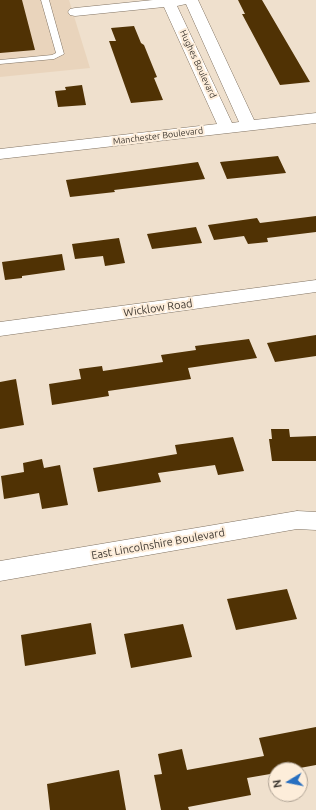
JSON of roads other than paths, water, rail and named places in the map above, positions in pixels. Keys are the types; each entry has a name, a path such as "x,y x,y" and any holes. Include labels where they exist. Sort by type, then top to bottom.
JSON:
{"street":[{"path":"75,12 169,1 191,0"},
{"name":"Hughes Boulevard","path":"191,0 246,120"},
{"name":"Hughes Boulevard","path":"169,1 225,123"},
{"name":"Manchester Boulevard","path":"0,154 246,120 316,106"},
{"name":"Manchester Boulevard","path":"246,120 316,118"},
{"name":"Manchester Boulevard","path":"0,142 225,123"},
{"name":"Wicklow Road","path":"0,329 316,286"},
{"name":"East Lincolnshire Boulevard","path":"0,571 297,520 316,521"}],"lane":[{"path":"0,62 54,57 60,54 45,0"}]}
